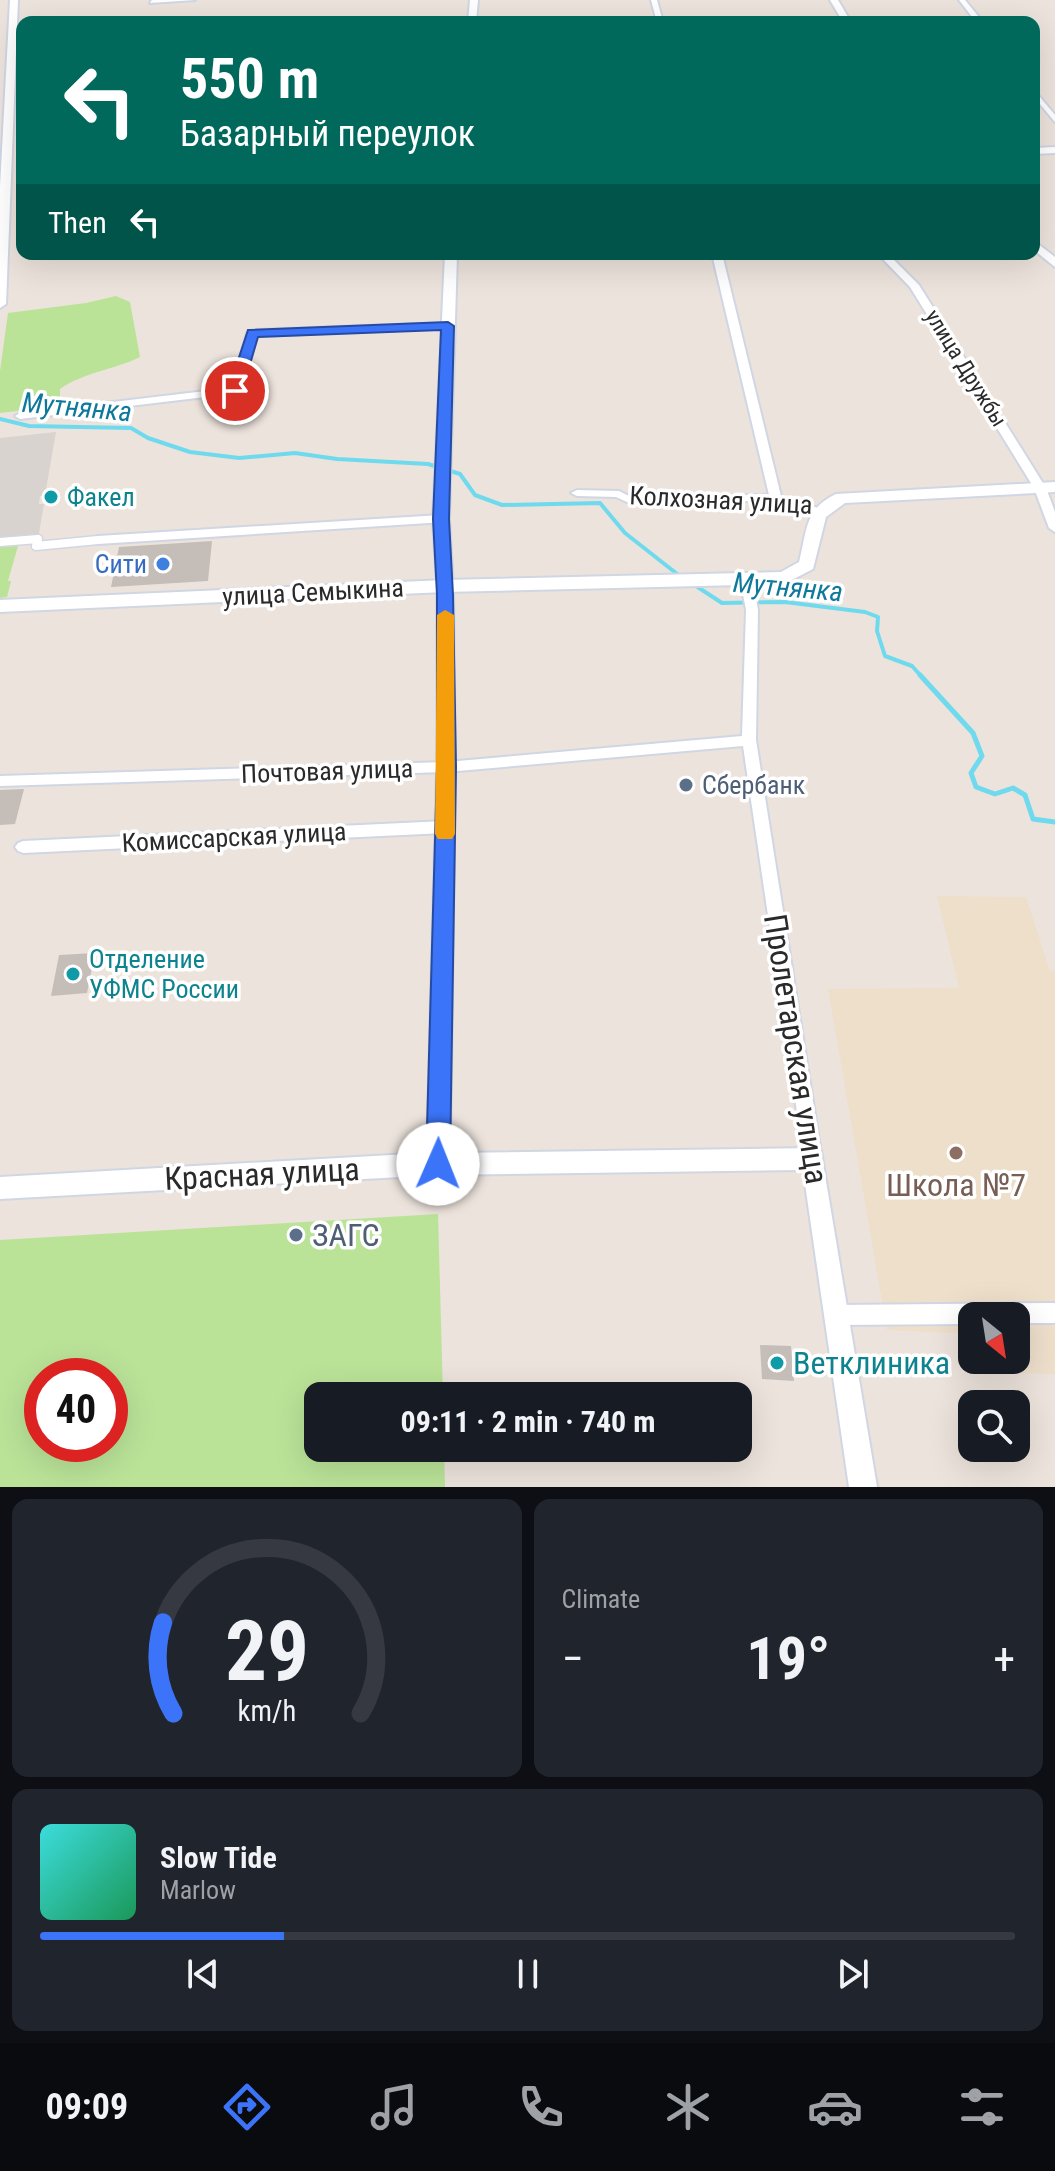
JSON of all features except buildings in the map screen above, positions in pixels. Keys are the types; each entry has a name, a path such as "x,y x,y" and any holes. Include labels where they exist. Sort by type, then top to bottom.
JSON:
{"main road":[{"name":"Колхозная улица","path":"817,512 825,504 842,498 1048,487"},
{"name":"улица Семыкина","path":"0,606 445,586 705,580 750,598 807,565 817,512"}],"street":[{"path":"0,304 14,0"},
{"path":"152,2 192,0"},
{"path":"962,0 975,16"},
{"path":"1040,100 1055,120"},
{"path":"1040,249 1055,263"},
{"path":"438,1164 446,767 445,586 441,519 451,260"},
{"path":"718,260 776,498"},
{"name":"улица Дружбы","path":"889,260 914,285 1048,487 1055,528"},
{"path":"20,416 235,391 252,333 448,326"},
{"name":"Колхозная улица","path":"577,493 619,494 627,499 776,498 817,512"},
{"path":"0,542 38,539 36,546 441,519"},
{"name":"Пролетарская улица","path":"750,598 749,740 863,1487"},
{"name":"Почтовая улица","path":"0,781 446,767 749,740"},
{"name":"Комиссарская улица","path":"23,847 445,827"},
{"name":"Красная улица","path":"0,1188 438,1164 813,1159"},
{"path":"837,1315 1055,1313"}],"shaded area":[{"path":"56,432 45,495 40,496 39,504 44,504 38,539 0,542 0,438"},
{"name":"Школа №7","path":"937,896 1026,897 1050,971 1055,971 1055,1374 1030,1374 1030,1302 958,1302 958,1333 887,1330 828,989 959,988"}],"green space":[{"path":"116,296 130,302 140,357 69,383 60,389 60,406 0,413 0,371 8,313"},
{"path":"18,546 7,597 0,598 0,547"},
{"path":"438,1214 443,1382 304,1382 304,1462 444,1462 445,1487 0,1487 0,1240"}],"waterway":[{"name":"Мутнянка","path":"0,419 29,426 131,428 148,438 190,452 239,458 295,453 337,459 428,464 460,474 475,495 502,505 600,503 625,533 681,577"},
{"name":"Мутнянка","path":"693,584 722,603 785,602 865,612 878,617 877,631 885,656 912,666 922,677"},
{"name":"Мутнянка","path":"920,675 973,733 982,756 971,773 976,787 995,794 1013,788 1025,795 1033,819 1055,822"}],"slow traffic":[{"path":"445,615 445,834"}],"place":[{"name":"Факел","path":"51,497"},
{"name":"Сити","path":"163,564"},
{"name":"Сбербанк","path":"686,785"},
{"name":"Отделение УФМС России","path":"73,974"},
{"name":"Школа №7","path":"956,1153"},
{"name":"ЗАГС","path":"296,1235"},
{"name":"Ветклиника","path":"777,1363"}],"route":[{"path":"235,391 252,333 448,326 441,519 445,595 446,767 438,1164"}]}
